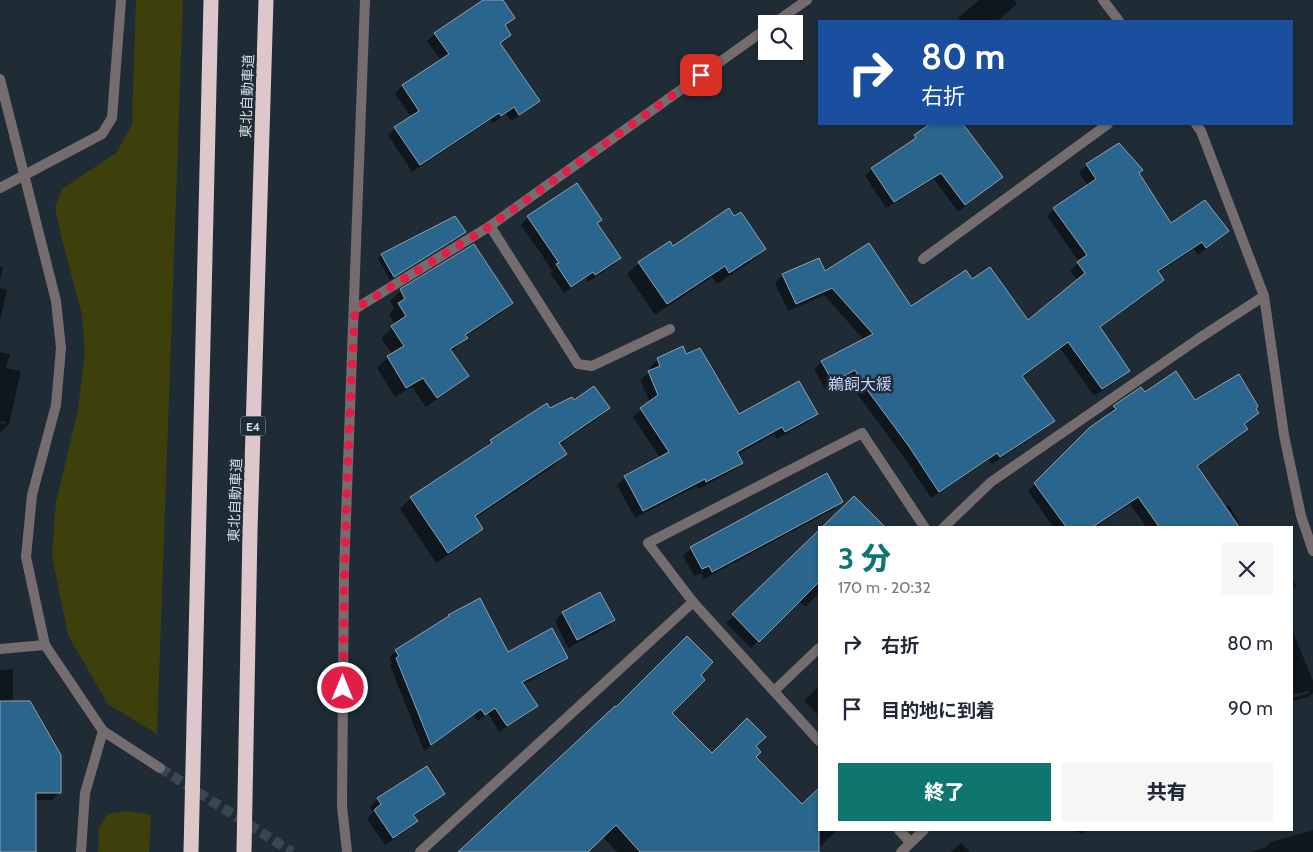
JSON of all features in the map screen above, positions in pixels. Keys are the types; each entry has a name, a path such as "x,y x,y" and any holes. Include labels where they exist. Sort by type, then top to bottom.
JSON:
{"highway":[{"path":"191,852 211,0"},
{"name":"東北自動車道","path":"244,852 250,531 266,0"}],"street":[{"path":"0,188 102,134 112,118 121,0"},
{"path":"347,852 342,806 344,572 365,0"},
{"path":"786,15 807,0"},
{"path":"1103,0 1118,20"},
{"path":"355,309 490,226 758,35"},
{"path":"0,79 56,301 61,348 56,405 32,495 26,557 45,645 103,731 160,768"},
{"path":"923,259 1107,125"},
{"path":"1197,125 1201,131 1264,296 1284,435 1301,516 1313,551"},
{"path":"490,226 578,364 592,366 670,329"},
{"path":"945,526 991,482 1198,339 1264,296"},
{"path":"818,740 693,602 648,543 862,433 923,526"},
{"path":"420,852 693,602"},
{"path":"0,649 45,645"},
{"path":"774,691 818,649"},
{"path":"81,852 85,794 103,731"},
{"path":"900,831 910,842"},
{"path":"901,852 923,831"}],"shaded area":[{"path":"136,0 183,0 157,734 108,704 68,635 52,556 56,502 78,410 85,350 82,315 55,207 62,189 116,153 132,125"},
{"path":"127,811 151,815 149,852 98,852 99,827 108,814"}],"building":[{"path":"483,0 503,0 515,18 505,25 511,35 500,43 540,101 519,115 514,107 501,116 499,113 420,165 394,127 419,111 402,85 449,54 434,33"},
{"path":"929,125 964,125 1003,177 965,205 941,173 894,202 871,168 916,138 914,135"},
{"path":"1119,143 1143,170 1139,173 1171,223 1205,200 1229,231 1206,248 1202,242 1158,271 1164,280 1100,327 1130,371 1102,389 1068,342 1022,376 1055,421 1000,457 997,453 939,492 908,445 862,383 855,370 833,382 821,361 873,334 832,288 796,304 782,274 819,258 825,271 869,243 911,306 966,270 972,279 990,267 1028,320 1085,273 1077,262 1087,255 1053,208 1096,179 1086,164"},
{"path":"577,183 602,220 597,223 621,258 595,275 593,272 571,287 556,264 559,263 527,216"},
{"path":"729,208 734,216 741,212 766,249 729,273 725,266 667,304 638,262 670,241 673,246"},
{"path":"455,216 466,232 394,277 381,254"},
{"path":"474,244 513,303 465,335 468,338 450,349 469,376 437,398 423,378 406,388 387,356 404,346 391,326 406,316 398,303 405,299 400,289"},
{"path":"683,346 686,354 700,348 739,414 799,381 818,414 785,432 782,427 737,452 743,463 706,482 705,479 643,511 624,476 669,452 640,408 658,395 648,371 660,366 657,358"},
{"path":"1176,371 1195,400 1239,374 1258,406 1256,409 1259,413 1244,424 1248,429 1197,466 1239,526 1159,526 1138,497 1094,526 1066,526 1034,483 1089,428 1116,409 1113,406 1141,387 1145,392"},
{"path":"594,386 610,408 559,443 567,454 475,516 483,529 448,553 410,497 492,443 490,440 547,403 550,408 572,397 574,400"},
{"path":"827,473 843,502 712,572 709,566 702,569 690,547"},
{"path":"854,496 884,526 823,526"},
{"path":"818,531 818,583 759,642 732,614"},
{"path":"600,592 615,620 577,640 562,612"},
{"path":"480,598 508,652 552,628 568,658 522,682 538,706 507,726 495,708 485,715 481,709 431,745 396,658 399,656 395,650 448,615"},
{"path":"687,636 713,662 701,675 705,680 672,713 712,753 747,718 766,737 756,746 761,752 756,757 802,804 818,789 819,852 640,852 616,825 588,852 458,852 616,707"},
{"path":"0,701 30,701 61,755 61,793 36,793 36,852 0,852"},
{"path":"427,766 445,794 413,815 418,821 393,838 374,810 381,804 377,798"}],"tunnel":[{"path":"160,768 292,852"}],"district":[{"name":"鵜飼大緩","path":"860,384"}],"route":[{"path":"343,688 348,433 355,309 490,226 701,75"}]}
